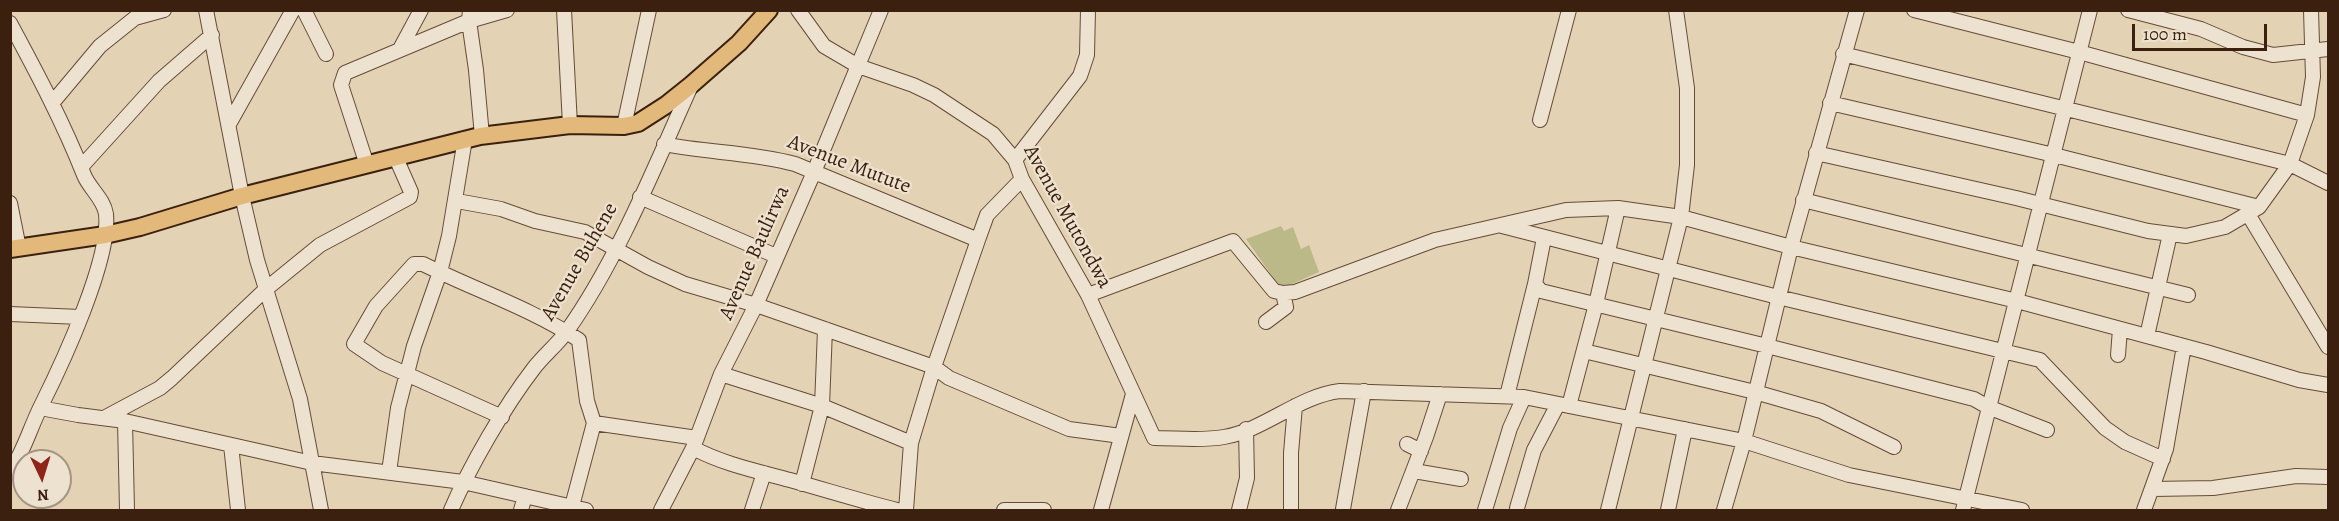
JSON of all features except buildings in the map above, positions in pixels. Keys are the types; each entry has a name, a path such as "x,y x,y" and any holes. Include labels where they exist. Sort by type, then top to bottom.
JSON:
{"main road":[{"path":"15,248 105,235 242,196 474,137 570,125 624,126 638,123 691,86 739,43 769,10"}],"street":[{"path":"53,102 100,46 135,18 164,10"},
{"path":"206,10 242,196 266,289 300,399 321,510"},
{"path":"229,124 293,10"},
{"path":"304,10 326,54"},
{"path":"400,49 421,10"},
{"path":"368,165 341,85 345,73 469,16 507,10"},
{"path":"564,10 570,125"},
{"path":"624,126 649,10"},
{"name":"Avenue Mutondwa","path":"798,10 824,46 858,66 913,85 934,95 993,134 1015,160 1022,179 1088,296 1154,438 1224,437 1246,429"},
{"name":"Avenue Baulirwa","path":"661,510 695,443 721,374 756,305 881,10"},
{"path":"1015,160 1080,76 1087,55 1088,10"},
{"path":"1540,120 1569,10"},
{"path":"1608,510 1681,217 1687,165 1687,88 1676,10"},
{"path":"1724,510 1744,441 1803,200 1857,10"},
{"path":"1914,10 2079,52 2307,115"},
{"path":"1965,505 2002,350 2017,302 2090,10"},
{"path":"2128,10 2201,29 2243,47 2273,56 2328,50"},
{"path":"1816,153 2148,231 2186,236 2225,227 2253,210 2289,164 2307,115 2313,77 2311,10"},
{"path":"389,472 398,408 414,346 440,272 474,137 476,70 469,16"},
{"path":"10,23 53,102 84,175 104,205 106,214 105,235 96,272 80,317 54,382 40,408 20,457 10,472"},
{"path":"82,166 159,81 212,35"},
{"path":"1843,54 2066,107 2289,164 2328,183"},
{"name":"Avenue Buhene","path":"451,510 463,482 502,417 533,369 567,332 616,248 691,86"},
{"path":"1830,103 2054,155 2253,210 2328,347"},
{"name":"Avenue Mutute","path":"664,144 767,156 795,164 978,240"},
{"path":"104,418 159,388 172,378 266,289 320,245 410,197 411,192 396,158"},
{"path":"906,510 911,443 934,367 978,240 987,215 1022,179"},
{"path":"640,197 776,256"},
{"path":"1803,200 2187,295"},
{"path":"457,201 501,209 585,232 648,267 685,284 756,305 934,367 949,378 1069,429 1121,436"},
{"path":"10,203 15,248"},
{"path":"1517,508 1534,450 1564,405 1584,351 1618,207"},
{"path":"1088,296 1233,241 1274,291 1295,292 1435,240 1566,210 1618,207 1681,217 1791,247 2147,336 2299,380 2328,385"},
{"path":"1499,225 1778,297 2040,360 2105,428 2125,442 2163,459"},
{"path":"2147,336 2170,234"},
{"path":"1508,396 1544,238"},
{"path":"40,408 125,421 312,463 463,482 577,509 594,423 586,401 579,340 498,296 419,263 411,267 376,306 354,344 365,354 407,375 502,417"},
{"path":"1535,284 1541,291 1974,399 1988,407 2047,430"},
{"path":"1266,322 1286,307 1283,293"},
{"path":"10,315 80,317"},
{"path":"802,484 822,406 825,329"},
{"path":"2118,355 2120,329"},
{"path":"2145,510 2163,459 2184,346"},
{"path":"1584,351 1755,392 1821,411 1894,447"},
{"path":"721,374 822,406 911,443"},
{"path":"1343,509 1364,391"},
{"path":"1239,510 1247,478 1246,429 1329,392 1364,391 1524,397 1744,441 1849,475 1965,505 2022,510"},
{"path":"1101,510 1133,394"},
{"path":"1398,510 1440,394"},
{"path":"1485,510 1510,428 1524,397"},
{"path":"1291,510 1291,453 1295,406"},
{"path":"125,421 127,510"},
{"path":"594,423 695,443 706,455 871,505 897,510"},
{"path":"1668,510 1685,429"},
{"path":"1407,444 1421,451"},
{"path":"231,445 238,510"},
{"path":"1414,471 1461,479"},
{"path":"752,510 764,473"},
{"path":"2152,489 2213,488 2296,476 2328,477"},
{"path":"521,510 525,496"},
{"path":"1004,510 1044,510"}],"shaded area":[{"path":"1281,226 1284,231 1293,227 1301,249 1309,245 1319,272 1281,289 1246,239"}]}
